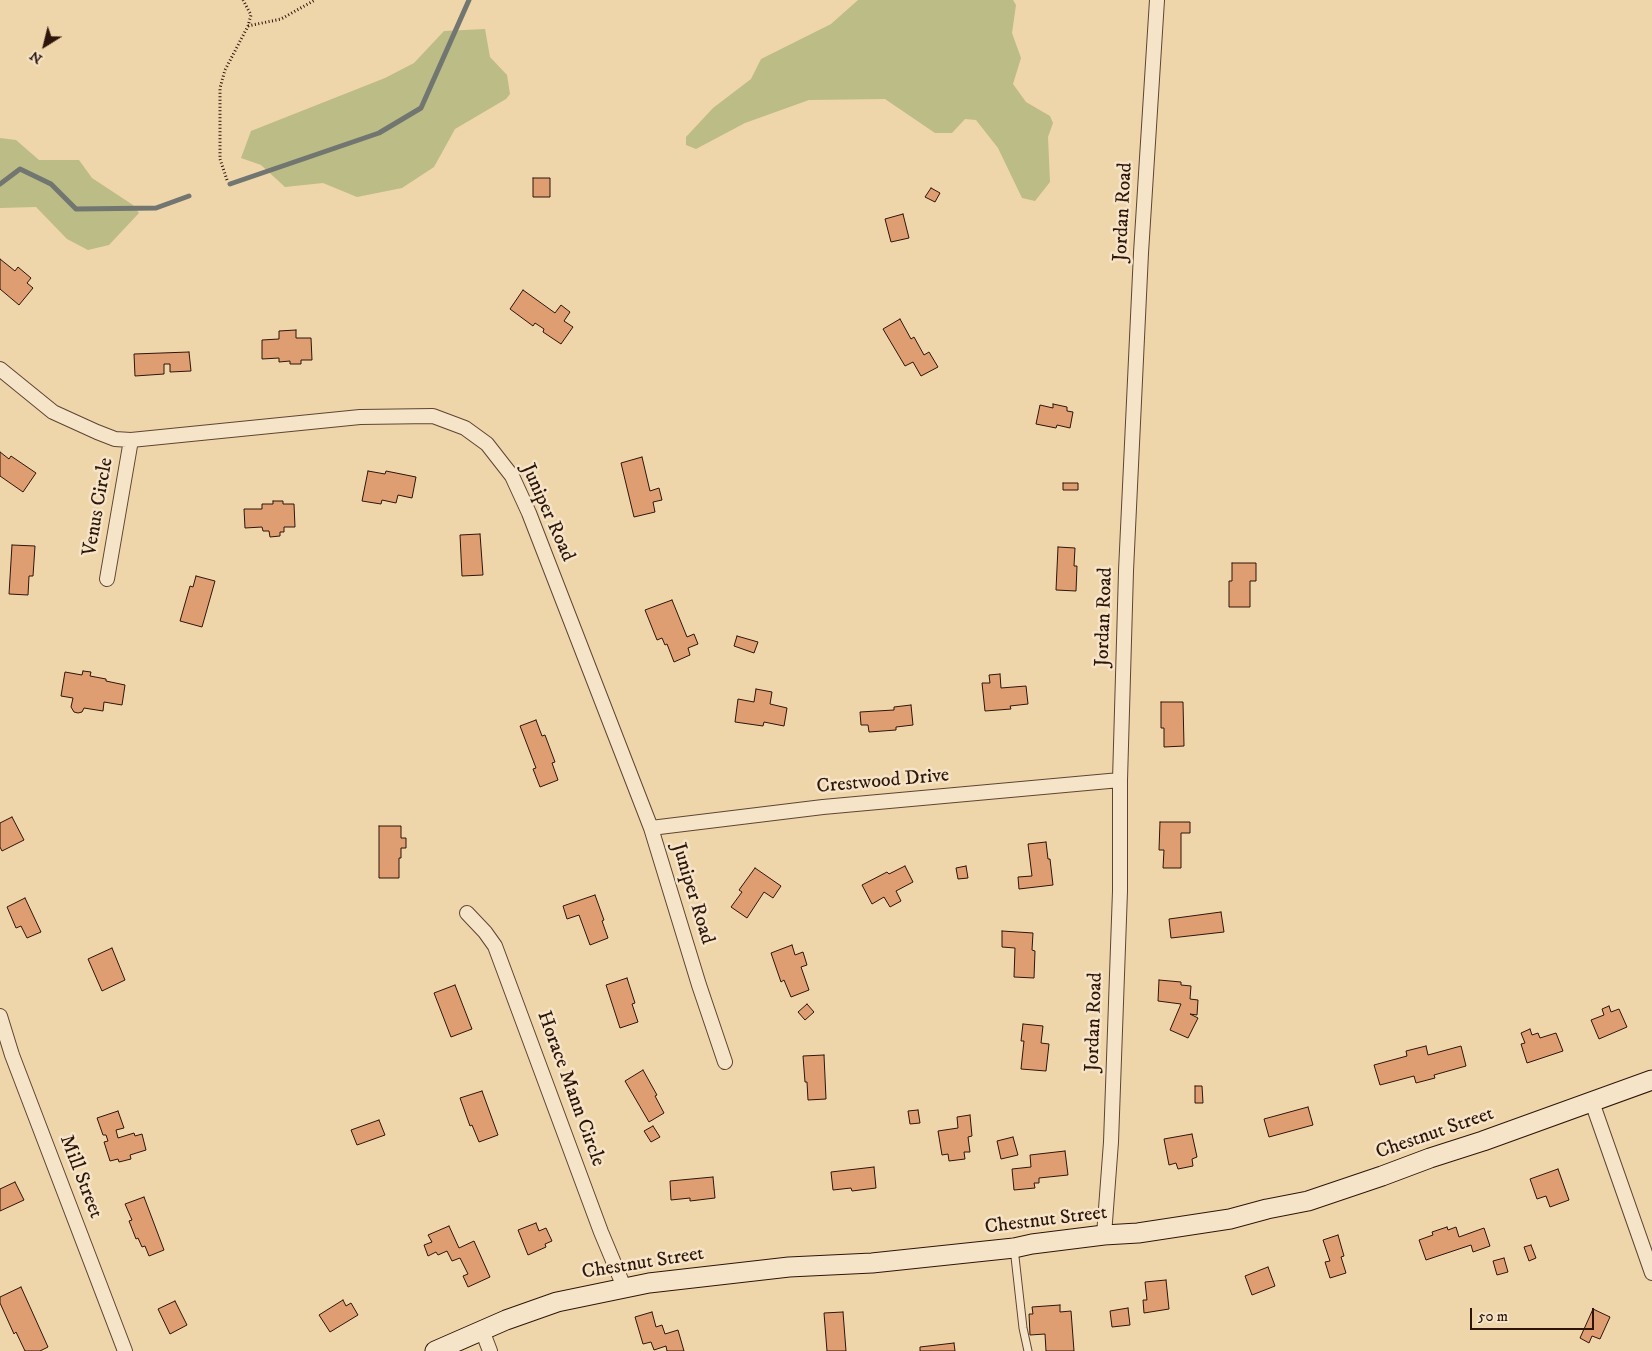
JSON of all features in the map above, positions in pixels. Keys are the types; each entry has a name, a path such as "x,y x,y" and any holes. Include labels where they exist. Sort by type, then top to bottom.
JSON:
{"main road":[{"name":"Chestnut Street","path":"435,1351 482,1330 557,1302 624,1287 789,1267 872,1263 1138,1233 1230,1218 1268,1208 1308,1201 1652,1080"}],"street":[{"name":"Jordan Road","path":"1104,1236 1111,1142 1120,891 1120,780 1126,561 1141,253 1157,0"},
{"name":"Juniper Road","path":"0,368 53,412 115,439 131,440 360,417 433,416 465,428 487,444 512,476 529,513 651,828 699,985 725,1062"},
{"name":"Venus Circle","path":"107,580 131,440"},
{"name":"Crestwood Drive","path":"651,828 822,808 1120,780"},
{"name":"Horace Mann Circle","path":"467,913 495,946 601,1232 624,1287"},
{"name":"Mill Street","path":"0,1016 12,1055 126,1351"},
{"path":"1592,1102 1652,1273"},
{"path":"482,1330 490,1351"}],"lane":[{"path":"1014,1248 1023,1328 1028,1351"}],"path":[{"path":"227,180 220,159 220,88 225,70 248,26 251,16 243,0"},
{"path":"248,26 281,19 315,0"}],"green space":[{"path":"858,0 1013,0 1016,5 1012,33 1021,58 1013,84 1026,102 1050,116 1053,123 1048,137 1050,182 1035,201 1022,198 998,148 976,120 965,119 952,133 935,133 885,99 809,100 745,123 696,149 686,145 686,137 713,108 751,79 761,59 831,24"},
{"path":"485,29 490,57 507,75 510,94 506,99 455,129 434,167 402,188 357,197 323,183 285,187 261,165 241,158 251,131 385,78 414,63 444,31"},
{"path":"0,138 16,140 39,160 79,160 92,178 133,205 139,213 109,245 88,250 67,239 36,207 0,208"}],"building":[{"path":"533,178 550,178 550,197 533,197"},
{"path":"931,188 940,193 935,202 925,197"},
{"path":"903,214 909,238 891,242 885,219"},
{"path":"0,259 15,271 18,267 31,278 27,283 33,288 19,305 0,289"},
{"path":"523,290 555,313 561,305 570,312 564,321 573,327 561,344 543,332 544,329 535,323 533,326 510,309"},
{"path":"900,319 911,339 914,337 924,355 929,352 938,367 921,376 913,362 905,366 883,329"},
{"path":"296,330 296,338 311,338 312,360 301,360 301,364 290,364 290,361 279,362 279,358 262,359 262,340 279,339 279,331"},
{"path":"189,352 191,371 170,372 170,364 164,364 164,374 135,376 134,354"},
{"path":"1053,404 1067,407 1067,411 1073,412 1070,428 1057,425 1056,428 1036,424 1040,405 1053,408"},
{"path":"0,452 9,459 11,456 36,473 23,492 0,476"},
{"path":"642,457 650,491 659,488 662,500 653,502 655,512 634,517 621,463"},
{"path":"368,471 385,474 386,471 416,477 412,498 398,495 396,503 382,500 381,504 362,501"},
{"path":"1063,483 1078,483 1078,490 1063,490"},
{"path":"273,501 283,501 283,504 294,504 295,527 284,527 284,532 280,532 280,536 270,537 269,531 263,531 262,527 245,528 244,509 262,509 262,504 273,504"},
{"path":"480,534 483,575 462,576 460,535"},
{"path":"12,545 35,546 33,576 29,576 28,595 9,594"},
{"path":"1058,547 1075,548 1074,566 1077,566 1076,591 1056,590"},
{"path":"1232,563 1256,563 1256,581 1250,581 1250,607 1229,607 1229,581 1232,581"},
{"path":"196,576 215,581 202,627 180,621 190,586 193,587"},
{"path":"672,600 687,637 694,634 698,644 688,648 690,655 674,662 667,644 665,645 662,638 657,640 645,610"},
{"path":"737,636 758,642 754,653 734,646"},
{"path":"83,671 91,672 90,676 125,685 122,705 104,702 103,711 84,708 82,712 74,712 71,707 73,698 61,696 65,672 82,675"},
{"path":"1000,674 1001,688 1026,686 1028,704 1010,706 1011,709 985,711 982,683 990,683 989,675"},
{"path":"756,689 772,692 770,704 787,708 784,726 764,722 763,726 735,722 738,699 754,702"},
{"path":"1161,702 1183,702 1184,746 1164,747 1164,728 1161,728"},
{"path":"911,705 913,725 896,727 896,730 869,732 868,725 861,725 860,712 894,710 894,707"},
{"path":"536,720 542,736 545,735 555,762 552,763 558,780 540,787 533,769 536,768 520,726"},
{"path":"12,817 24,840 2,851 0,847 0,823"},
{"path":"1160,822 1190,822 1190,833 1181,833 1181,868 1163,868 1164,850 1159,850"},
{"path":"379,826 401,826 401,838 406,838 406,848 401,848 401,858 399,858 399,878 379,878"},
{"path":"1046,842 1053,885 1019,889 1018,877 1032,876 1028,844"},
{"path":"905,866 913,882 896,891 901,901 890,907 884,897 872,904 862,885 887,872 889,874"},
{"path":"966,866 968,878 958,879 956,868"},
{"path":"755,868 781,886 773,898 764,892 747,918 731,907 742,892 739,890"},
{"path":"595,895 608,938 590,945 579,915 567,919 563,906"},
{"path":"25,898 41,932 27,938 21,926 16,928 7,907"},
{"path":"1221,912 1224,932 1171,938 1169,919"},
{"path":"1002,931 1033,933 1032,950 1035,951 1034,978 1014,977 1015,948 1002,947"},
{"path":"792,945 795,955 803,952 807,965 801,967 809,990 791,997 784,980 781,982 771,953"},
{"path":"112,948 125,980 102,991 88,959"},
{"path":"627,978 635,1003 632,1004 638,1022 620,1028 606,985"},
{"path":"1159,980 1181,982 1181,985 1191,986 1190,999 1198,1000 1197,1015 1190,1014 1198,1018 1188,1038 1170,1030 1181,1004 1158,1001"},
{"path":"455,985 472,1029 451,1037 434,993"},
{"path":"807,1004 814,1012 805,1020 798,1012"},
{"path":"1609,1006 1611,1012 1619,1009 1627,1027 1599,1039 1591,1020 1604,1015 1602,1009"},
{"path":"1023,1024 1043,1026 1041,1043 1049,1044 1046,1071 1021,1069 1024,1041 1021,1041"},
{"path":"1530,1029 1532,1035 1538,1033 1540,1038 1556,1033 1563,1051 1527,1063 1521,1044 1525,1043 1521,1033"},
{"path":"1426,1046 1428,1055 1461,1046 1466,1066 1434,1075 1435,1078 1416,1083 1414,1076 1380,1085 1374,1065 1407,1056 1406,1051"},
{"path":"824,1055 826,1099 808,1100 803,1056"},
{"path":"643,1070 657,1095 655,1096 664,1113 649,1122 625,1081"},
{"path":"1195,1086 1202,1086 1203,1103 1195,1103"},
{"path":"482,1091 498,1135 479,1142 472,1125 470,1126 460,1098"},
{"path":"1308,1107 1313,1125 1269,1137 1264,1119"},
{"path":"918,1110 920,1123 910,1124 908,1111"},
{"path":"118,1111 124,1128 116,1130 118,1138 134,1133 135,1136 142,1134 146,1150 130,1155 131,1159 119,1162 118,1159 110,1161 104,1142 108,1141 106,1135 103,1135 97,1118"},
{"path":"970,1115 972,1136 968,1137 970,1152 964,1152 965,1159 949,1161 948,1154 942,1155 938,1131 958,1128 957,1117"},
{"path":"379,1120 385,1135 357,1145 351,1130"},
{"path":"653,1126 660,1137 651,1142 644,1131"},
{"path":"1192,1134 1197,1157 1192,1159 1193,1166 1178,1169 1176,1163 1169,1165 1164,1139"},
{"path":"1013,1137 1018,1155 1001,1159 997,1141"},
{"path":"1065,1151 1068,1175 1039,1178 1039,1183 1034,1183 1035,1188 1014,1190 1012,1169 1031,1167 1030,1155"},
{"path":"874,1167 876,1188 852,1191 851,1188 833,1190 831,1172"},
{"path":"1558,1169 1569,1200 1550,1207 1546,1196 1537,1199 1530,1179"},
{"path":"713,1177 715,1198 690,1201 690,1198 671,1200 670,1181"},
{"path":"15,1182 24,1200 0,1211 0,1189"},
{"path":"144,1197 164,1250 149,1256 145,1246 142,1247 138,1238 136,1239 129,1221 132,1220 125,1204"},
{"path":"536,1223 539,1231 546,1228 552,1241 545,1244 546,1247 528,1255 518,1230"},
{"path":"449,1226 459,1248 474,1241 490,1277 468,1287 463,1276 468,1274 460,1258 452,1261 447,1251 438,1255 436,1252 428,1256 424,1245 432,1242 428,1235"},
{"path":"1447,1227 1448,1230 1456,1227 1459,1237 1484,1228 1490,1246 1473,1252 1471,1245 1426,1260 1419,1240 1433,1235 1432,1232"},
{"path":"1338,1235 1344,1256 1341,1257 1346,1273 1330,1278 1325,1262 1330,1261 1323,1240"},
{"path":"1531,1245 1536,1258 1529,1261 1524,1247"},
{"path":"1504,1258 1508,1272 1497,1275 1493,1261"},
{"path":"1268,1267 1275,1286 1252,1295 1245,1276"},
{"path":"1166,1280 1169,1309 1144,1313 1143,1300 1147,1300 1145,1282"},
{"path":"21,1287 48,1347 40,1351 25,1351 16,1332 14,1334 0,1303 0,1297"},
{"path":"343,1300 346,1306 351,1303 358,1315 330,1332 319,1315"},
{"path":"175,1301 187,1325 170,1334 158,1309"},
{"path":"1060,1305 1060,1312 1071,1311 1074,1351 1046,1351 1045,1334 1030,1335 1029,1314 1033,1314 1032,1307"},
{"path":"1128,1308 1130,1325 1112,1327 1110,1311"},
{"path":"1593,1309 1610,1317 1600,1339 1592,1336 1589,1343 1580,1338"},
{"path":"652,1312 656,1327 662,1325 665,1334 678,1330 684,1351 667,1351 666,1346 654,1350 651,1342 643,1344 635,1317"},
{"path":"843,1312 846,1351 827,1351 824,1313"},
{"path":"954,1343 955,1351 920,1351 920,1347"}],"waterway":[{"path":"230,184 379,133 421,108 469,0"},
{"path":"0,184 20,169 51,184 76,209 156,208 189,196"}]}
